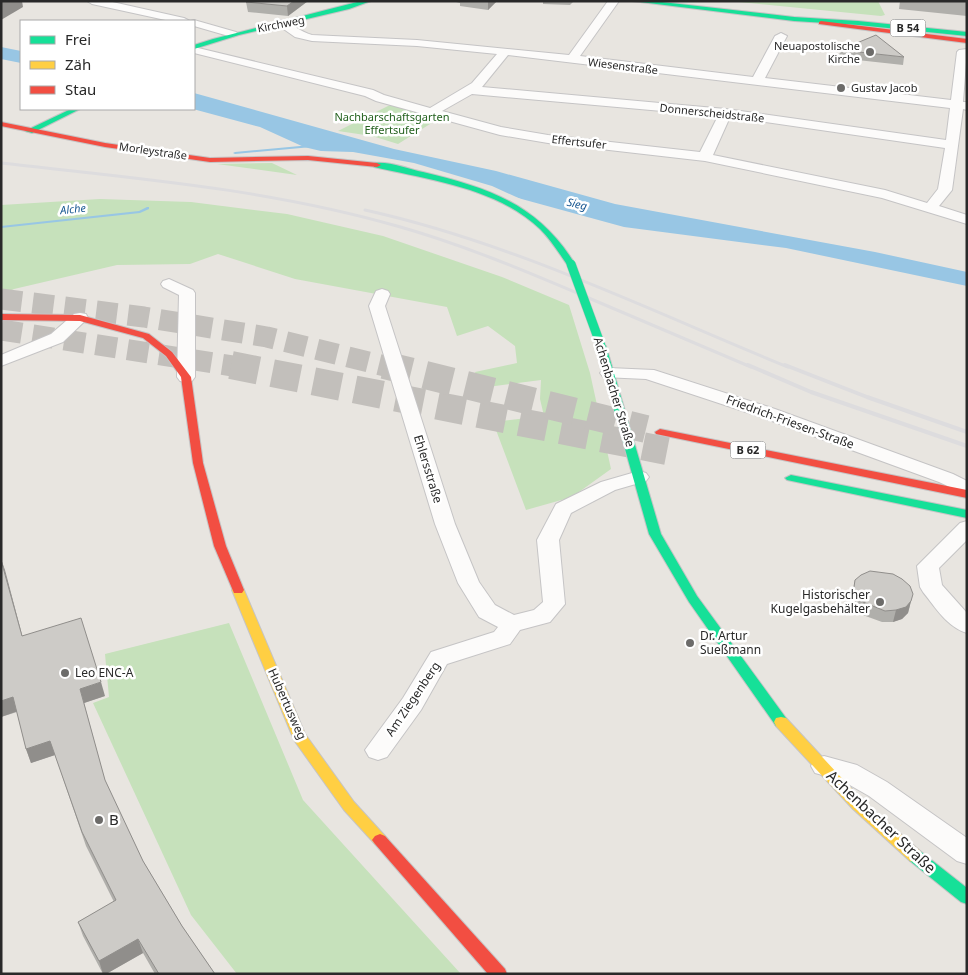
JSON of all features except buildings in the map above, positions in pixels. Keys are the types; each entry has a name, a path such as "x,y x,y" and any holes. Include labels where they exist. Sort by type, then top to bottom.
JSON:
{"main road":[{"name":"Kirchweg","path":"232,34 335,12 368,1"},
{"name":"B 54","path":"634,1 858,22 964,38"},
{"name":"B 54","path":"686,1 796,16"},
{"path":"796,16 964,38"},
{"path":"195,48 232,34"},
{"path":"29,131 74,110"},
{"name":"Morleystraße","path":"1,124 29,131 209,160 307,158"},
{"name":"Achenbacher Straße","path":"307,158 381,165 433,177 501,202 537,222 560,247 571,264 601,346 655,534 692,599 776,716 820,765 907,850 967,897"},
{"name":"Hubertusweg","path":"1,317 80,318 146,336 170,354 186,377 198,463 220,546 300,736 349,806 499,974"},
{"name":"B 62","path":"660,432 967,494"},
{"path":"782,476 967,514"}],"street":[{"path":"92,1 180,20"},
{"path":"571,60 614,1"},
{"path":"131,20 145,12"},
{"name":"Wiesenstraße","path":"281,23 300,35 312,38 418,43 505,51 961,105"},
{"name":"Kirchweg","path":"195,24 232,34"},
{"path":"757,81 781,36"},
{"path":"929,209 945,190 961,105 964,38"},
{"name":"Effertsufer","path":"195,48 303,75 500,131 548,139 705,157 885,194 967,220"},
{"path":"432,112 472,90 505,51"},
{"name":"Donnerscheidstraße","path":"472,90 726,113 952,145"},
{"path":"705,157 726,113"},
{"path":"950,163 967,165"},
{"name":"Hubertusweg","path":"169,284 187,292 186,377"},
{"name":"Ehlersstraße","path":"382,294 377,306 445,524 469,583 487,611 512,624"},
{"path":"1,362 57,338 80,318"},
{"name":"Friedrich-Friesen-Straße","path":"609,373 648,374 684,385 777,416 946,478 967,489"},
{"name":"Am Ziegenberg","path":"378,750 412,704 439,658 502,638 512,624 542,616 554,604 548,540 564,509 608,486 639,477"},
{"path":"967,528 928,566 930,586 955,616 967,625"},
{"name":"Achenbacher Straße","path":"820,765 848,772 870,785 967,852"}],"green space":[{"path":"729,1 878,1 885,15 881,16"},
{"name":"Nachbarschaftsgarten Effertsufer","path":"390,105 438,119 398,144 372,136 338,131"},
{"path":"272,163 297,175 217,164"},
{"path":"100,199 191,202 287,214 383,236 502,277 569,305 590,373 611,469 572,497 526,510 493,422 544,416 540,399 541,380 480,388 475,372 517,363 515,346 488,326 457,336 447,307 295,279 218,254 190,264 117,265 14,289 1,295 1,205"},
{"path":"229,623 303,800 461,974 237,974 191,915 93,703 109,697 105,654"}],"water":[{"path":"1,47 20,51 20,63 1,59"},
{"name":"Sieg","path":"195,93 394,149 496,171 615,204 875,252 967,272 967,286 786,248 624,227 518,198 304,147 260,127 195,110"}],"pier":[{"path":"319,151 353,152 414,163 492,186 534,205 320,153"}],"waterway":[{"name":"Alche","path":"235,153 311,146"},
{"name":"Alche","path":"1,227 140,212 147,208"}],"tunnel":[{"path":"1,299 144,317 267,337 389,367"},
{"path":"1,330 239,367"},
{"path":"231,365 667,451"},
{"path":"384,365 646,429"}],"railway":[{"path":"1,163 201,186 299,203 397,226 445,241 515,267 751,367"},
{"path":"365,210 474,240 527,259 788,367"},
{"path":"748,365 811,392 967,446"},
{"path":"785,365 867,397 967,432"}],"traffic: fast":[{"path":"195,47 237,34 368,1"},
{"path":"635,1 794,19 858,23"},
{"path":"858,23 967,34"},
{"path":"29,131 74,110"},
{"path":"377,165 418,173 461,185 503,201 522,211 543,227 571,264"},
{"path":"571,264 601,346"},
{"path":"601,346 655,534 693,599 781,722"},
{"path":"791,478 967,514"},
{"path":"915,856 967,897"}],"traffic: slow":[{"path":"238,590 299,736 349,806 380,840"},
{"path":"781,722 858,805 915,856"}],"traffic: jam":[{"path":"821,23 967,41"},
{"path":"1,124 105,145 210,160 308,158 377,165"},
{"path":"1,317 80,318 146,336 169,354 186,377 198,463 220,546 238,590"},
{"path":"660,432 967,494"},
{"path":"380,840 499,974"}],"place":[{"name":"Neuapostolische Kirche","path":"870,52"},
{"name":"Gustav Jacob","path":"841,88"},
{"name":"Historischer Kugelgasbehälter","path":"880,602"},
{"name":"Dr. Artur Sueßmann","path":"690,643"},
{"name":"Leo ENC-A","path":"65,673"},
{"name":"B","path":"99,820"}]}
